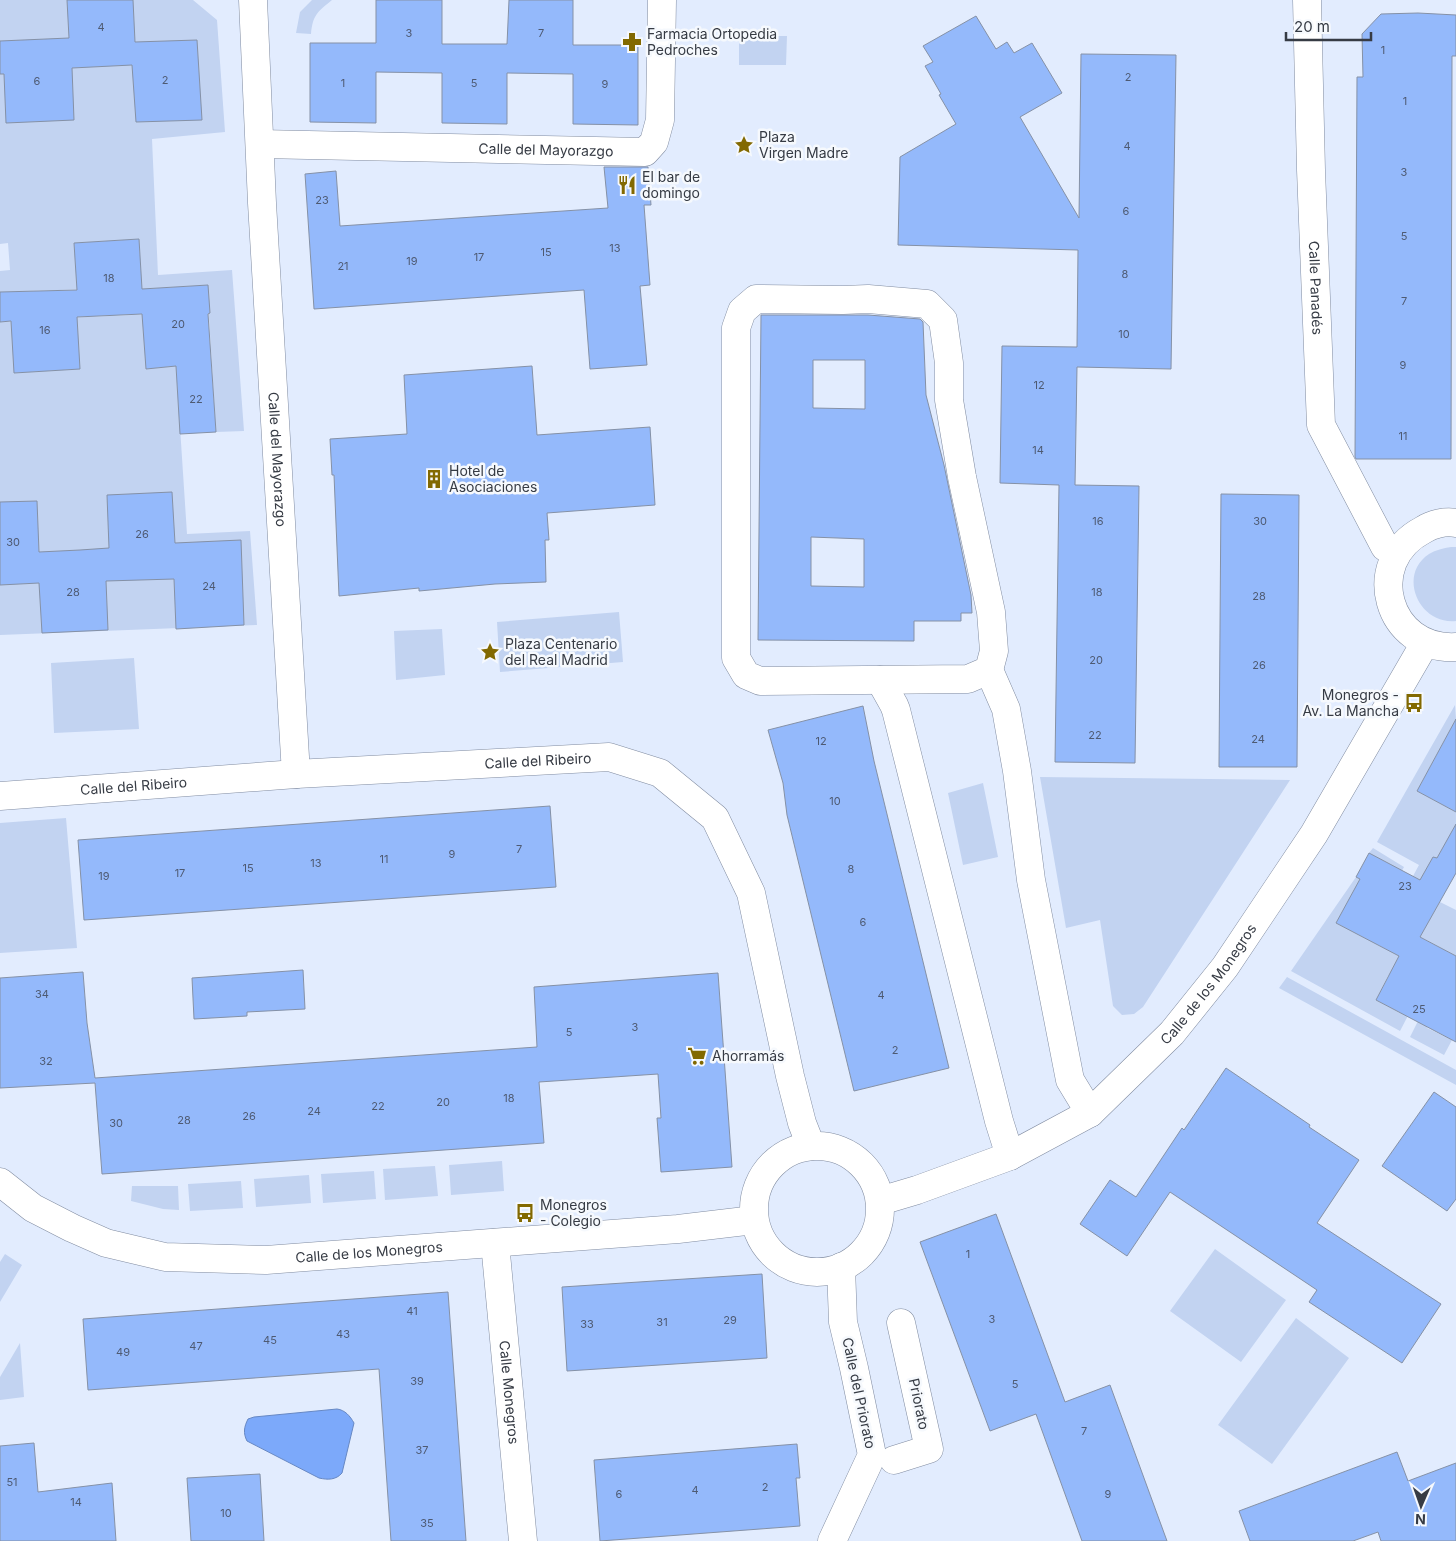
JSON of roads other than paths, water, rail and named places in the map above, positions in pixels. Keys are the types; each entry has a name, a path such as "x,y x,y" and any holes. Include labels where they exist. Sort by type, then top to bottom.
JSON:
{"street":[{"name":"Calle del Mayorazgo","path":"253,0 262,203 296,774"},
{"name":"Calle del Mayorazgo","path":"260,144 645,152 658,145 662,0"},
{"name":"Calle Panadés","path":"1307,0 1311,170 1321,425 1385,547 1396,553"},
{"path":"989,670 968,679 760,681 746,675 736,658 736,328 742,311 756,300 868,299 927,304 943,320 949,363 949,400 962,477 991,612 994,651 989,670 1006,709 1017,771 1031,880 1070,1080 1090,1113"},
{"path":"1456,523 1431,525 1411,536 1396,553 1388,573 1388,594 1392,608 1407,632 1425,643 1445,648 1456,647"},
{"name":"Calle de los Monegros","path":"880,1201 917,1190 1010,1156 1090,1113 1172,1033 1225,968 1314,834 1425,643"},
{"path":"880,680 896,710 999,1121 1010,1156"},
{"name":"Calle del Ribeiro","path":"0,796 296,774 609,757 660,772 715,818 751,893 792,1085 802,1123 811,1146"},
{"path":"811,1146 831,1147 849,1154 857,1160 864,1166 875,1183 880,1201 879,1220 872,1240 859,1256 841,1267 819,1272 792,1267 776,1257 761,1239 754,1220 754,1199 763,1175 773,1163 791,1151 811,1146"},
{"name":"Calle de los Monegros","path":"0,1182 33,1208 72,1228 106,1243 164,1257 266,1260 678,1229 754,1220"},
{"name":"Calle Monegros","path":"495,1243 523,1541"},
{"name":"Calle del Priorato","path":"832,1541 872,1455 843,1322 841,1267"},
{"name":"Priorato","path":"894,1460 929,1449 901,1323"}],"water":[{"path":"337,1409 347,1414 354,1423 342,1473 334,1478 319,1478 247,1441 245,1435 248,1419 254,1417"}],"place":[{"name":"Farmacia Ortopedia Pedroches","path":"632,42"},
{"name":"Plaza Virgen Madre","path":"744,145"},
{"name":"El bar de domingo","path":"627,185"},
{"name":"Hotel de Asociaciones","path":"434,479"},
{"name":"Plaza Centenario del Real Madrid","path":"490,652"},
{"name":"Monegros - Av. La Mancha","path":"1414,703"},
{"name":"Ahorramás","path":"697,1056"},
{"name":"Monegros - Colegio","path":"525,1213"}]}
